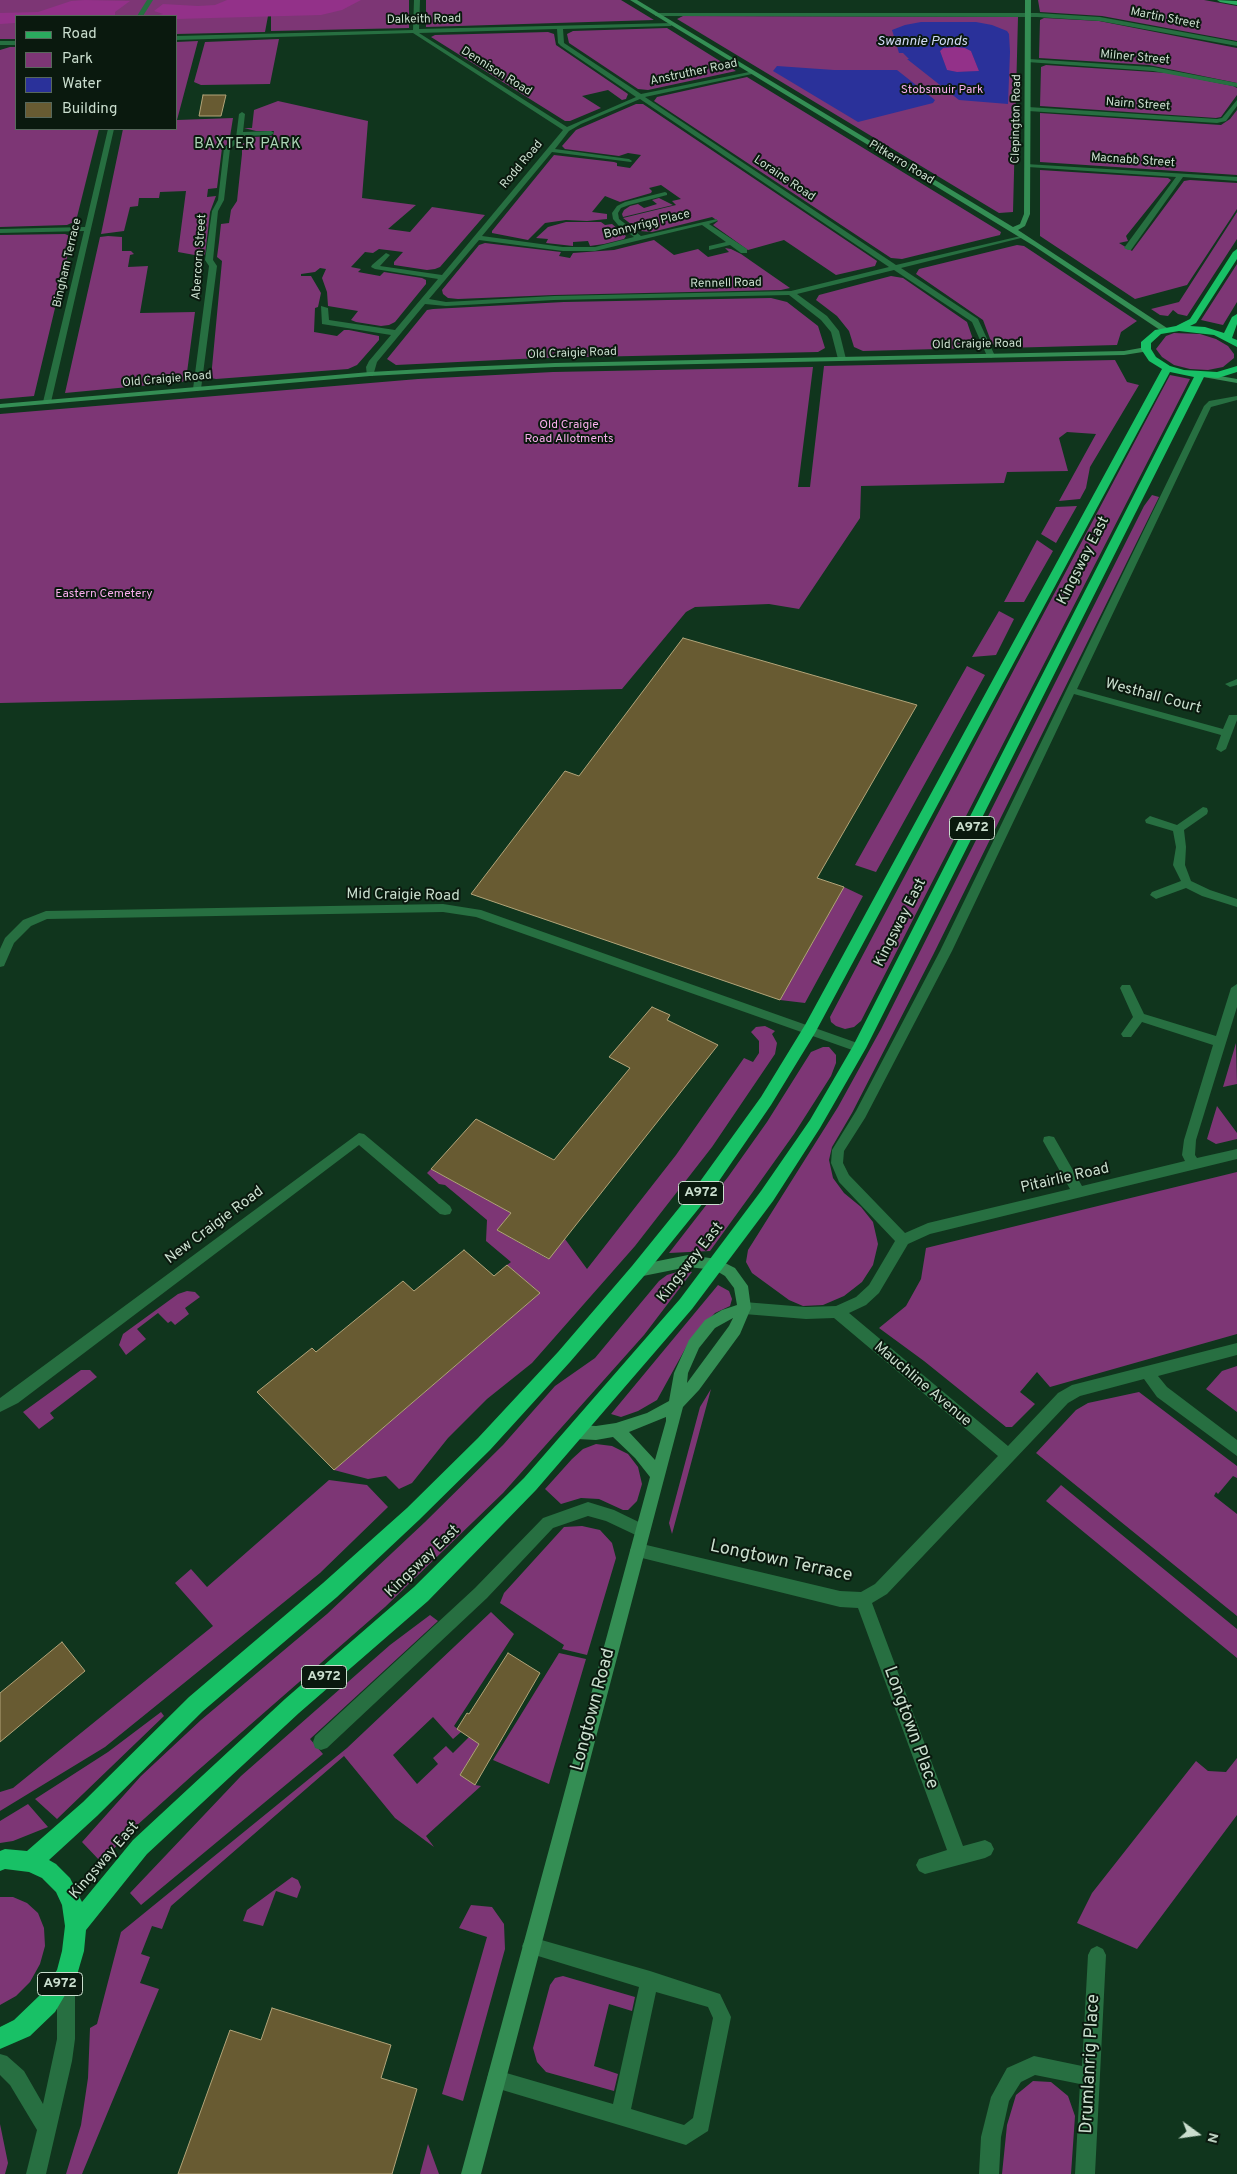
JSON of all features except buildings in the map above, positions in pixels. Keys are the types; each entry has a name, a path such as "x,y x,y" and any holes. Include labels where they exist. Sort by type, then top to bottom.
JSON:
{"highway":[{"path":"1180,328 1193,320 1237,252"},
{"path":"1228,338 1230,328 1237,317"},
{"path":"1237,344 1228,338 1205,330 1180,328 1158,332 1146,342 1146,349 1152,359 1167,368 1203,375 1218,375 1237,369"},
{"name":"Kingsway East","path":"31,1862 90,1809 196,1704 330,1590 413,1514 484,1444 564,1357 702,1192 766,1101 810,1029 1167,368"},
{"name":"Kingsway East","path":"76,1926 140,1847 292,1706 421,1594 530,1484 686,1304 767,1196 815,1124 859,1048 1203,375"},
{"name":"A972","path":"0,1861 6,1859 31,1862 49,1871 63,1885 72,1904 76,1926 73,1950 66,1975 47,2004 22,2028 0,2038"}],"main road":[{"path":"1220,0 1237,3"}],"street":[{"path":"141,15 150,0"},
{"path":"417,0 417,32"},
{"name":"Pitkerro Road","path":"633,0 1023,236 1166,330"},
{"name":"Clepington Road","path":"1012,230 1024,225 1027,214 1028,0"},
{"name":"Martin Street","path":"657,15 1029,15 1100,19 1237,44"},
{"name":"Dalkeith Road","path":"178,38 672,24"},
{"name":"Loraine Road","path":"560,28 561,43 563,45 974,321 991,356"},
{"name":"Dennison Road","path":"417,32 416,34 567,130"},
{"path":"0,43 15,43"},
{"name":"Milner Street","path":"1029,61 1154,69 1237,85"},
{"name":"Anstruther Road","path":"641,97 752,72"},
{"name":"Rodd Road","path":"370,374 370,368 374,361 396,333 567,130 641,97"},
{"name":"Nairn Street","path":"1028,109 1217,121 1224,120 1237,102"},
{"name":"Abercorn Street","path":"197,389 213,266 209,260 215,211 221,200 227,148 238,139 242,114"},
{"name":"Bingham Terrace","path":"47,402 111,130"},
{"path":"240,134 271,133"},
{"path":"549,150 629,160"},
{"name":"Macnabb Street","path":"1028,165 1237,179"},
{"path":"1128,248 1181,176"},
{"path":"656,187 674,200"},
{"path":"641,239 620,224 616,219 615,213 619,207 627,203 665,194"},
{"name":"Bonnyrigg Place","path":"476,237 580,250 608,247 715,220"},
{"name":"Bonnyrigg Place","path":"703,223 744,251"},
{"path":"0,232 88,229"},
{"name":"Rennell Road","path":"423,301 446,304 554,298 791,293 1023,236"},
{"path":"712,248 732,242"},
{"path":"386,255 375,267 443,277"},
{"path":"791,293 824,318 835,331 842,359"},
{"path":"324,308 325,322 396,333"},
{"name":"Old Craigie Road","path":"0,406 370,374 555,365 1124,353 1146,349"},
{"path":"1203,375 1237,381"},
{"path":"744,1308 806,1313 837,1312 860,1301 874,1288 903,1240 844,1178 838,1163 838,1150 861,1114 946,952 1208,406 1212,403 1237,398"},
{"name":"Westhall Court","path":"1071,690 1227,733"},
{"path":"1221,749 1233,717"},
{"path":"1178,829 1202,811"},
{"path":"1150,820 1178,829"},
{"path":"1178,829 1181,847 1179,865 1187,883 1206,894 1237,903"},
{"path":"1156,895 1187,883"},
{"name":"Mid Craigie Road","path":"0,963 9,941 27,923 46,915 443,908 477,913 810,1029 859,1048"},
{"path":"1126,988 1139,1017 1220,1042"},
{"path":"1194,1165 1188,1155 1190,1140 1237,988"},
{"path":"1127,1034 1139,1017"},
{"name":"New Craigie Road","path":"0,1405 12,1398 359,1138 445,1210"},
{"path":"1049,1141 1078,1192"},
{"name":"Pitairlie Road","path":"903,1240 928,1228 1237,1154"},
{"path":"577,1432 596,1433 616,1430 651,1418 674,1406 694,1385 735,1330 744,1308 741,1286 730,1272 717,1264 688,1261 638,1270"},
{"name":"Longtown Road","path":"470,2174 657,1474 673,1421 681,1373 694,1344 710,1324 727,1314 744,1308"},
{"name":"Mauchline Avenue","path":"837,1312 1009,1456"},
{"name":"Longtown Terrace","path":"638,1550 840,1599 863,1600 881,1589 1063,1398 1077,1390 1237,1349"},
{"path":"1147,1372 1162,1392 1237,1449"},
{"path":"616,1430 640,1453 657,1474"},
{"path":"321,1742 481,1593 548,1523 588,1509 609,1515 642,1530"},
{"name":"Longtown Place","path":"863,1600 958,1856"},
{"path":"925,1865 985,1849"},
{"path":"496,2079 686,2135 701,2124 722,2017 714,2000 531,1946"},
{"name":"Drumlanrig Place","path":"1085,2174 1097,1955"},
{"path":"36,2174 63,2061 66,2039 66,1975"},
{"path":"620,2116 650,1980"},
{"path":"0,2063 17,2078 46,2127"},
{"path":"989,2174 991,2137 1000,2097 1014,2075 1034,2065 1090,2077"}],"green space":[{"path":"0,0 409,0 409,28 271,31 271,16 268,16 265,32 178,34 178,15 15,15 15,39 0,39"},
{"path":"426,0 621,0 654,20 426,27"},
{"path":"1038,0 1204,0 1237,6 1237,41 1102,16 1040,12"},
{"name":"Stobsmuir Park","path":"683,16 1018,17 1013,212 999,213 677,19"},
{"path":"1044,18 1099,21 1237,48 1237,83 1149,65 1039,58 1040,20"},
{"path":"667,28 736,71 648,90 638,89 569,43 567,34 573,31"},
{"path":"548,32 554,34 556,45 628,94 626,99 622,100 608,90 582,96 601,108 570,121 565,121 431,37 435,35"},
{"path":"279,39 270,84 201,85 194,82 205,42"},
{"path":"198,41 178,116 178,42"},
{"path":"15,47 15,130 99,130 76,221 67,225 0,227 0,50"},
{"path":"1046,65 1168,73 1233,86 1237,88 1237,95 1221,117 1216,118 1040,106 1041,67"},
{"path":"747,77 1001,232 1000,235 902,259 891,258 654,101 657,97"},
{"path":"278,101 368,121 362,198 416,205 388,229 410,232 432,207 485,215 440,267 435,269 427,270 394,265 394,262 403,252 379,249 373,253 365,252 351,267 361,269 358,272 380,276 384,272 426,280 426,284 395,322 389,325 381,326 356,322 351,320 358,311 328,306 327,292 322,278 326,269 320,268 315,272 301,274 301,276 311,276 321,293 318,307 315,308 314,332 337,336 344,330 349,330 379,336 379,340 357,365 348,369 211,378 222,261 217,257 221,224 229,223 231,210 237,201 242,154 242,149 234,149 254,137 273,136 274,131 256,131 244,128 252,128 254,110"},
{"path":"636,104 643,104 877,261 875,266 836,275 784,240 748,250 713,225 718,221 712,217 652,232 640,231 623,218 676,205 672,201 681,199 661,185 649,188 652,191 651,193 620,202 605,196 592,212 607,214 607,219 587,221 566,220 545,223 528,240 492,233 554,155 614,162 617,163 617,166 630,168 641,155 628,153 619,156 565,149 562,146 576,130"},
{"path":"1237,110 1237,175 1040,162 1040,113 1221,125 1230,119"},
{"path":"233,118 229,143 222,148 217,188 208,189 207,197 216,196 210,212 205,255 200,256 178,252 186,191 160,192 159,198 139,198 138,206 130,207 124,231 101,234 123,130 178,130 178,120"},
{"path":"1040,170 1168,178 1171,180 1126,236 1128,241 1119,243 1132,251 1184,181 1237,183 1237,209 1187,285 1135,299 1040,236"},
{"path":"659,198 673,205 623,217 624,210 630,206 638,204 644,208 657,204 652,200"},
{"path":"1237,212 1237,239 1187,316 1178,314 1173,310 1168,316 1160,315 1151,309 1179,302"},
{"path":"566,222 601,222 605,225 612,224 626,236 624,239 590,246 588,241 573,242 573,246 546,243 548,239 536,238 548,227"},
{"path":"65,234 72,237 34,396 0,399 0,235"},
{"path":"100,237 122,237 122,251 131,251 134,254 130,255 128,267 148,266 140,313 195,312 186,380 182,382 65,393"},
{"path":"654,240 674,255 698,249 708,257 729,252 725,248 731,249 790,288 781,290 458,299 448,298 443,294 442,290 479,245 485,243 561,252 559,256 570,258 573,253 614,250"},
{"path":"1017,245 1024,246 1137,321 1121,332 1117,345 1003,348 992,344 983,320 916,274 919,269"},
{"path":"1237,264 1237,302 1223,325 1201,320"},
{"path":"891,276 903,278 967,322 976,348 863,351 854,347 849,331 837,316 816,300 819,295"},
{"path":"771,298 787,302 818,326 825,348 818,352 540,358 396,365 387,359 427,310 433,309 564,302"},
{"path":"1174,333 1200,334 1216,339 1228,346 1234,354 1234,358 1223,367 1208,370 1190,369 1174,365 1162,357 1156,349 1166,336"},
{"name":"Eastern Cemetery","path":"1115,360 1127,382 1139,385 1090,467 1086,488 1080,499 1059,501 1096,434 1067,432 1059,438 1068,471 1007,472 1004,483 861,486 860,518 799,609 769,604 695,607 686,612 622,689 0,703 0,414 418,379 553,372 813,367 798,487 810,487 824,366"},
{"path":"1170,375 1190,379 861,1021 854,1027 845,1029 836,1026 831,1022 830,1017"},
{"path":"1152,495 1159,497 933,955 852,1113 832,1147 829,1160 833,1178 844,1193 861,1207 873,1222 878,1244 873,1265 862,1282 844,1296 823,1305 803,1306 789,1300 752,1273 746,1262 748,1250 838,1107 881,1029 1144,506"},
{"path":"1077,506 1056,543 1041,534 1056,507"},
{"path":"1037,540 1053,551 1024,602 1004,602"},
{"path":"999,611 1014,619 996,655 972,657"},
{"path":"967,666 985,675 876,872 855,865"},
{"path":"844,887 863,896 805,1003 780,1000"},
{"path":"765,1026 775,1031 772,1034 777,1043 775,1054 712,1147 635,1246 532,1363 487,1399 448,1438 412,1483 399,1489 386,1476 368,1479 334,1470 540,1293 507,1265 511,1262 486,1241 487,1220 445,1185 439,1184 427,1173 431,1169 511,1213 497,1230 548,1259 565,1239 587,1269 676,1155 744,1058 753,1062 759,1053 759,1041 751,1032 756,1027"},
{"path":"1236,1043 1237,1084 1223,1087"},
{"path":"823,1047 829,1047 836,1055 836,1063 831,1076 794,1134 710,1251 669,1253 728,1177 767,1122 811,1052"},
{"path":"1217,1106 1237,1133 1237,1139 1216,1144 1207,1139"},
{"path":"1237,1172 1237,1334 1050,1387 1037,1372 1020,1392 1035,1404 1012,1427 1006,1427 924,1361 879,1328 906,1306 921,1279 926,1248"},
{"path":"684,1270 692,1272 644,1335 503,1493 385,1607 195,1773 135,1827 101,1862 82,1842 141,1776 201,1720 327,1614 425,1522 503,1445 555,1386 595,1358 659,1281 667,1275"},
{"path":"718,1285 729,1291 732,1299 730,1306 715,1313 690,1340 657,1400 638,1411 621,1417 611,1414"},
{"path":"187,1291 195,1292 200,1297 185,1308 189,1314 175,1325 171,1321 168,1323 158,1313 137,1329 146,1339 126,1355 119,1345 123,1334 178,1294"},
{"path":"1237,1366 1237,1412 1206,1389 1222,1371"},
{"path":"81,1370 90,1370 97,1377 50,1413 54,1418 39,1429 23,1412"},
{"path":"711,1389 672,1534 669,1523 700,1407"},
{"path":"1139,1392 1237,1466 1237,1478 1233,1476 1218,1494 1216,1492 1214,1496 1237,1514 1237,1616 1036,1453 1076,1410 1088,1403"},
{"path":"596,1444 612,1446 628,1454 638,1467 642,1484 637,1501 628,1510 623,1510 599,1499 581,1498 561,1504 545,1489 583,1449"},
{"path":"329,1480 367,1485 388,1507 320,1573 105,1747 0,1811 0,1792 13,1788 213,1626 175,1583 191,1569 207,1587"},
{"path":"1061,1485 1237,1629 1237,1658 1046,1501"},
{"path":"582,1526 600,1530 612,1543 616,1558 587,1655 562,1649 564,1645 500,1603 504,1593 564,1527"},
{"path":"491,1612 514,1634 454,1726 461,1732 453,1739 433,1717 393,1755 417,1784 438,1764 433,1758 446,1746 453,1753 469,1737 479,1744 460,1775 475,1785 481,1786 426,1836 434,1847 395,1818 344,1756 171,1906 162,1929 152,1926 141,1954 150,1957 140,1983 159,1989 82,2174 66,2174 81,2125 88,2078 90,2028 97,2024 121,1932 347,1748"},
{"path":"430,1615 438,1621 310,1739 323,1754 141,1905 130,1893 241,1776 390,1645"},
{"path":"559,1653 586,1659 549,1784 493,1760"},
{"path":"161,1712 164,1716 57,1819 35,1799 108,1752"},
{"path":"1237,1758 1237,1815 1137,1949 1077,1923 1092,1893 1196,1761 1208,1771 1226,1772"},
{"path":"28,1804 48,1827 13,1841 0,1843 0,1821"},
{"path":"292,1877 298,1880 301,1887 297,1898 276,1891 263,1926 243,1921 247,1910"},
{"path":"0,1897 13,1897 27,1903 38,1913 44,1928 45,1946 40,1964 30,1982 16,1996 0,2005"},
{"path":"471,1905 492,1907 504,1924 505,1949 463,2101 442,2094 487,1937 459,1928"},
{"path":"563,1976 635,1997 632,2011 609,2004 594,2066 618,2074 614,2091 546,2072 537,2062 533,2048 550,1985 555,1978"},
{"path":"1033,2081 1051,2082 1068,2096 1075,2116 1071,2174 1002,2174 1007,2125 1016,2095"},
{"path":"0,2124 8,2163 5,2174 0,2174"},
{"path":"428,2144 439,2174 420,2174"}],"shaded area":[{"path":"227,0 361,0 342,10 321,15 178,19 178,15 158,15 163,14 154,11 163,4 215,5"},
{"path":"71,1 130,1 115,12 115,15 15,15 15,23 0,24 0,13 38,12"},
{"path":"956,47 971,51 979,71 957,72 947,70 940,51 943,48"}],"water":[{"name":"Swannie Ponds","path":"921,22 976,22 992,25 1007,31 1009,34 1010,52 1008,104 959,100 907,59 909,59 903,53 899,53 892,30","holes":["943,48 965,48 971,51 979,71 957,72 947,70 940,51"]},
{"name":"Swannie Ponds","path":"777,66 834,70 897,70 935,100 933,103 858,122 773,71"}],"district":[{"name":"BAXTER PARK","path":"248,145"}],"park label":[{"name":"Old Craigie Road Allotments","path":"569,433"}]}
